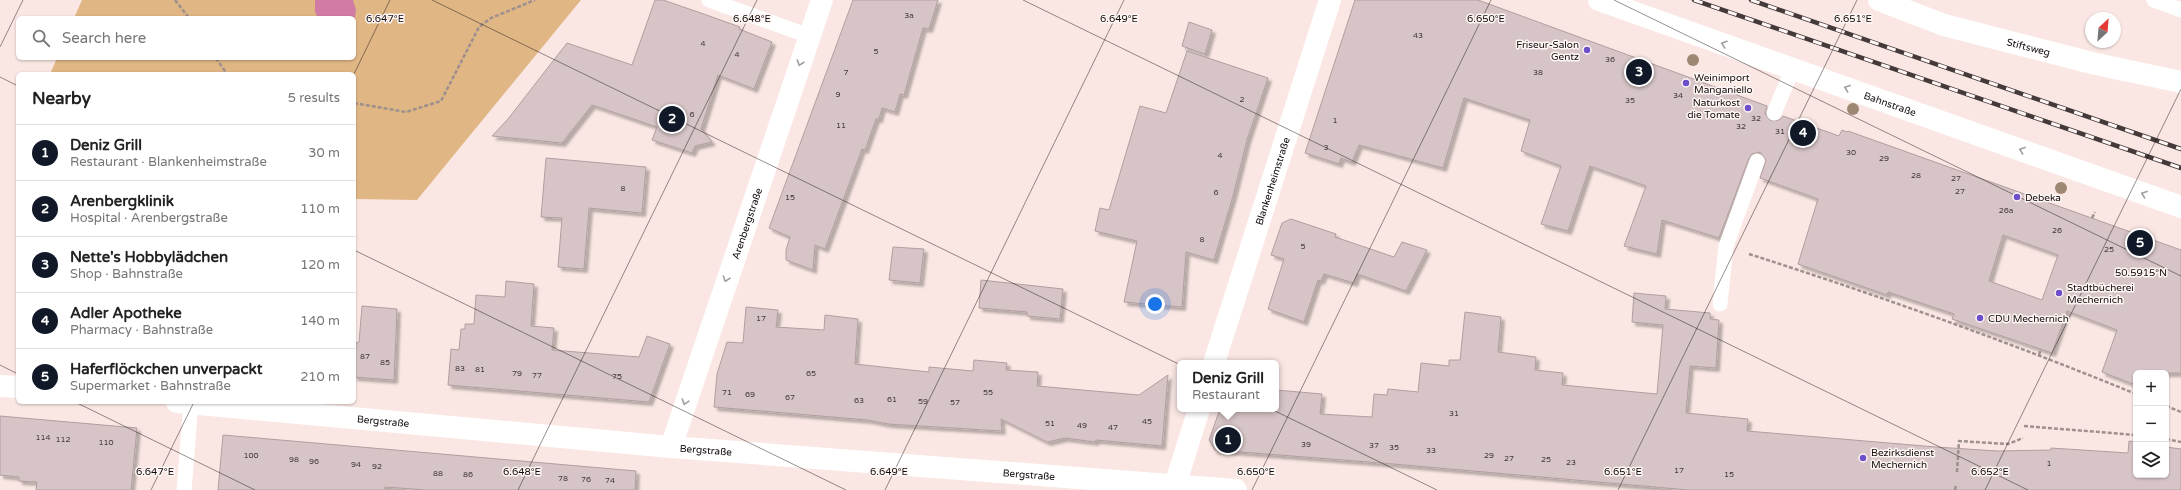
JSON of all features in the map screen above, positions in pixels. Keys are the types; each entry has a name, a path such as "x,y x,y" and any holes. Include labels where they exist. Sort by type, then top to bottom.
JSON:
{"street":[{"name":"Arenbergstraße","path":"671,447 822,0"},
{"name":"Blankenheimstraße","path":"1215,360 1330,0"},
{"name":"Bahnstraße","path":"1599,0 2181,207"},
{"name":"Stiftsweg","path":"1879,0 1944,25 2096,64 2181,82"},
{"path":"0,386 16,387"},
{"name":"Bergstraße","path":"195,404 1050,483 1175,485 1236,490"},
{"path":"1175,485 1198,412"}],"lane":[{"path":"709,0 810,36"},
{"path":"2154,0 2181,10"},
{"path":"1774,112 1793,68"},
{"path":"1720,304 1726,246 1756,161"},
{"path":"184,404 184,490"}],"path":[{"path":"175,0 187,16"},
{"path":"356,103 406,112 441,101 479,27 491,18 535,0"},
{"path":"217,60 226,72"},
{"path":"2092,218 2095,212"},
{"path":"1726,246 1887,298 2039,355 2133,393"},
{"path":"2039,355 2041,349"},
{"path":"2169,407 2181,412"},
{"path":"2024,426 2133,435"},
{"path":"1957,472 1959,441 2008,444 2023,438"},
{"path":"2169,440 2181,442"},
{"path":"1955,490 1956,485"}],"shaded area":[{"path":"82,0 581,0 417,200 356,199 356,72 51,72 56,60 356,60 356,16 75,16"},
{"path":"315,0 353,0 356,10 355,16 317,16 315,12"}],"building":[{"path":"655,0 663,0 740,27 739,29 772,42 754,89 718,75 701,129 712,142 695,146 692,153 652,140 657,127 592,105 562,143 492,136 508,119 567,43 632,65"},
{"path":"853,0 938,0 929,29 923,28 904,95 900,94 895,112 882,108 879,119 876,119 865,150 862,149 825,249 815,245 813,270 786,260 786,250 790,237 769,228"},
{"path":"1355,0 1478,0 1767,106 1765,114 1771,121 1779,120 1783,116 1839,136 1842,130 1848,131 2181,250 2181,373 2169,373 2169,370 2133,370 2133,384 2102,372 2117,330 2067,311 2052,353 1952,319 1954,314 1888,292 1887,295 1798,264 1818,199 1760,178 1766,160 1760,152 1752,154 1749,158 1719,238 1662,220 1657,254 1624,246 1646,186 1590,166 1568,231 1541,224 1561,166 1521,151 1530,120 1464,98 1443,168 1359,145 1352,162 1341,158 1339,164 1305,153","holes":["2003,235 2058,255 2042,300 1989,281"]},
{"path":"1189,22 1212,30 1205,54 1182,46"},
{"path":"1187,51 1268,78 1247,140 1233,196 1214,260 1186,252 1182,307 1124,302 1137,241 1095,231 1100,208 1109,210 1140,106 1166,113"},
{"path":"546,158 646,167 642,213 589,208 584,269 558,267 562,218 541,217"},
{"path":"1291,219 1336,234 1335,237 1394,257 1402,242 1427,250 1406,291 1357,274 1354,283 1324,274 1321,281 1318,280 1304,322 1268,309 1284,259 1271,255 1282,223"},
{"path":"893,247 924,249 920,283 889,280"},
{"path":"981,280 1063,289 1060,319 1027,316 1027,312 979,308"},
{"path":"506,281 534,284 531,326 554,328 552,350 639,357 647,336 670,344 649,402 448,385 451,349 459,350 461,329 465,329 465,324 474,324 476,295 505,297"},
{"path":"1634,293 1666,296 1665,309 1710,313 1710,319 1719,320 1716,368 1690,366 1686,413 1748,419 1747,431 1997,451 2051,450 2051,448 2128,453 2129,441 2133,442 2133,478 2169,478 2169,447 2181,449 2181,490 1689,490 1215,450 1209,440 1219,412 1279,412 1279,390 1322,394 1320,414 1372,417 1374,394 1387,395 1388,389 1418,392 1421,363 1449,366 1449,360 1460,360 1465,312 1501,317 1498,352 1536,357 1535,370 1563,373 1562,385 1657,394 1663,325 1632,322"},
{"path":"362,306 397,309 394,380 356,377 356,343 359,342"},
{"path":"746,307 778,310 776,327 824,330 825,315 858,319 855,364 929,372 929,367 973,371 974,360 1007,363 1006,370 1038,372 1037,386 1139,395 1168,375 1162,446 1096,440 1095,442 1065,438 1047,442 1001,419 1002,431 888,424 868,420 714,407 717,374 727,342 743,343"},
{"path":"0,416 137,428 131,490 36,490 37,482 19,481 19,477 0,475"},
{"path":"223,435 636,471 635,490 427,490 385,487 385,490 218,490"}],"railway":[{"path":"1694,0 2181,168"},
{"path":"1751,0 2181,149"}],"place":[{"name":"Friseur-Salon Gentz","path":"1587,50"},
{"name":"Nette's Hobbylädchen","path":"1639,72"},
{"name":"Weinimport Manganiello","path":"1686,83"},
{"name":"Naturkost die Tomate","path":"1748,108"},
{"name":"Arenbergklinik","path":"672,119"},
{"name":"Adler Apotheke","path":"1803,133"},
{"name":"Debeka","path":"2017,197"},
{"name":"Haferflöckchen unverpackt","path":"2140,243"},
{"name":"Stadtbücherei Mechernich","path":"2059,293"},
{"name":"CDU Mechernich","path":"1980,318"},
{"name":"Deniz Grill","path":"1228,440"},
{"name":"Bezirksdienst Mechernich","path":"1863,458"}]}
